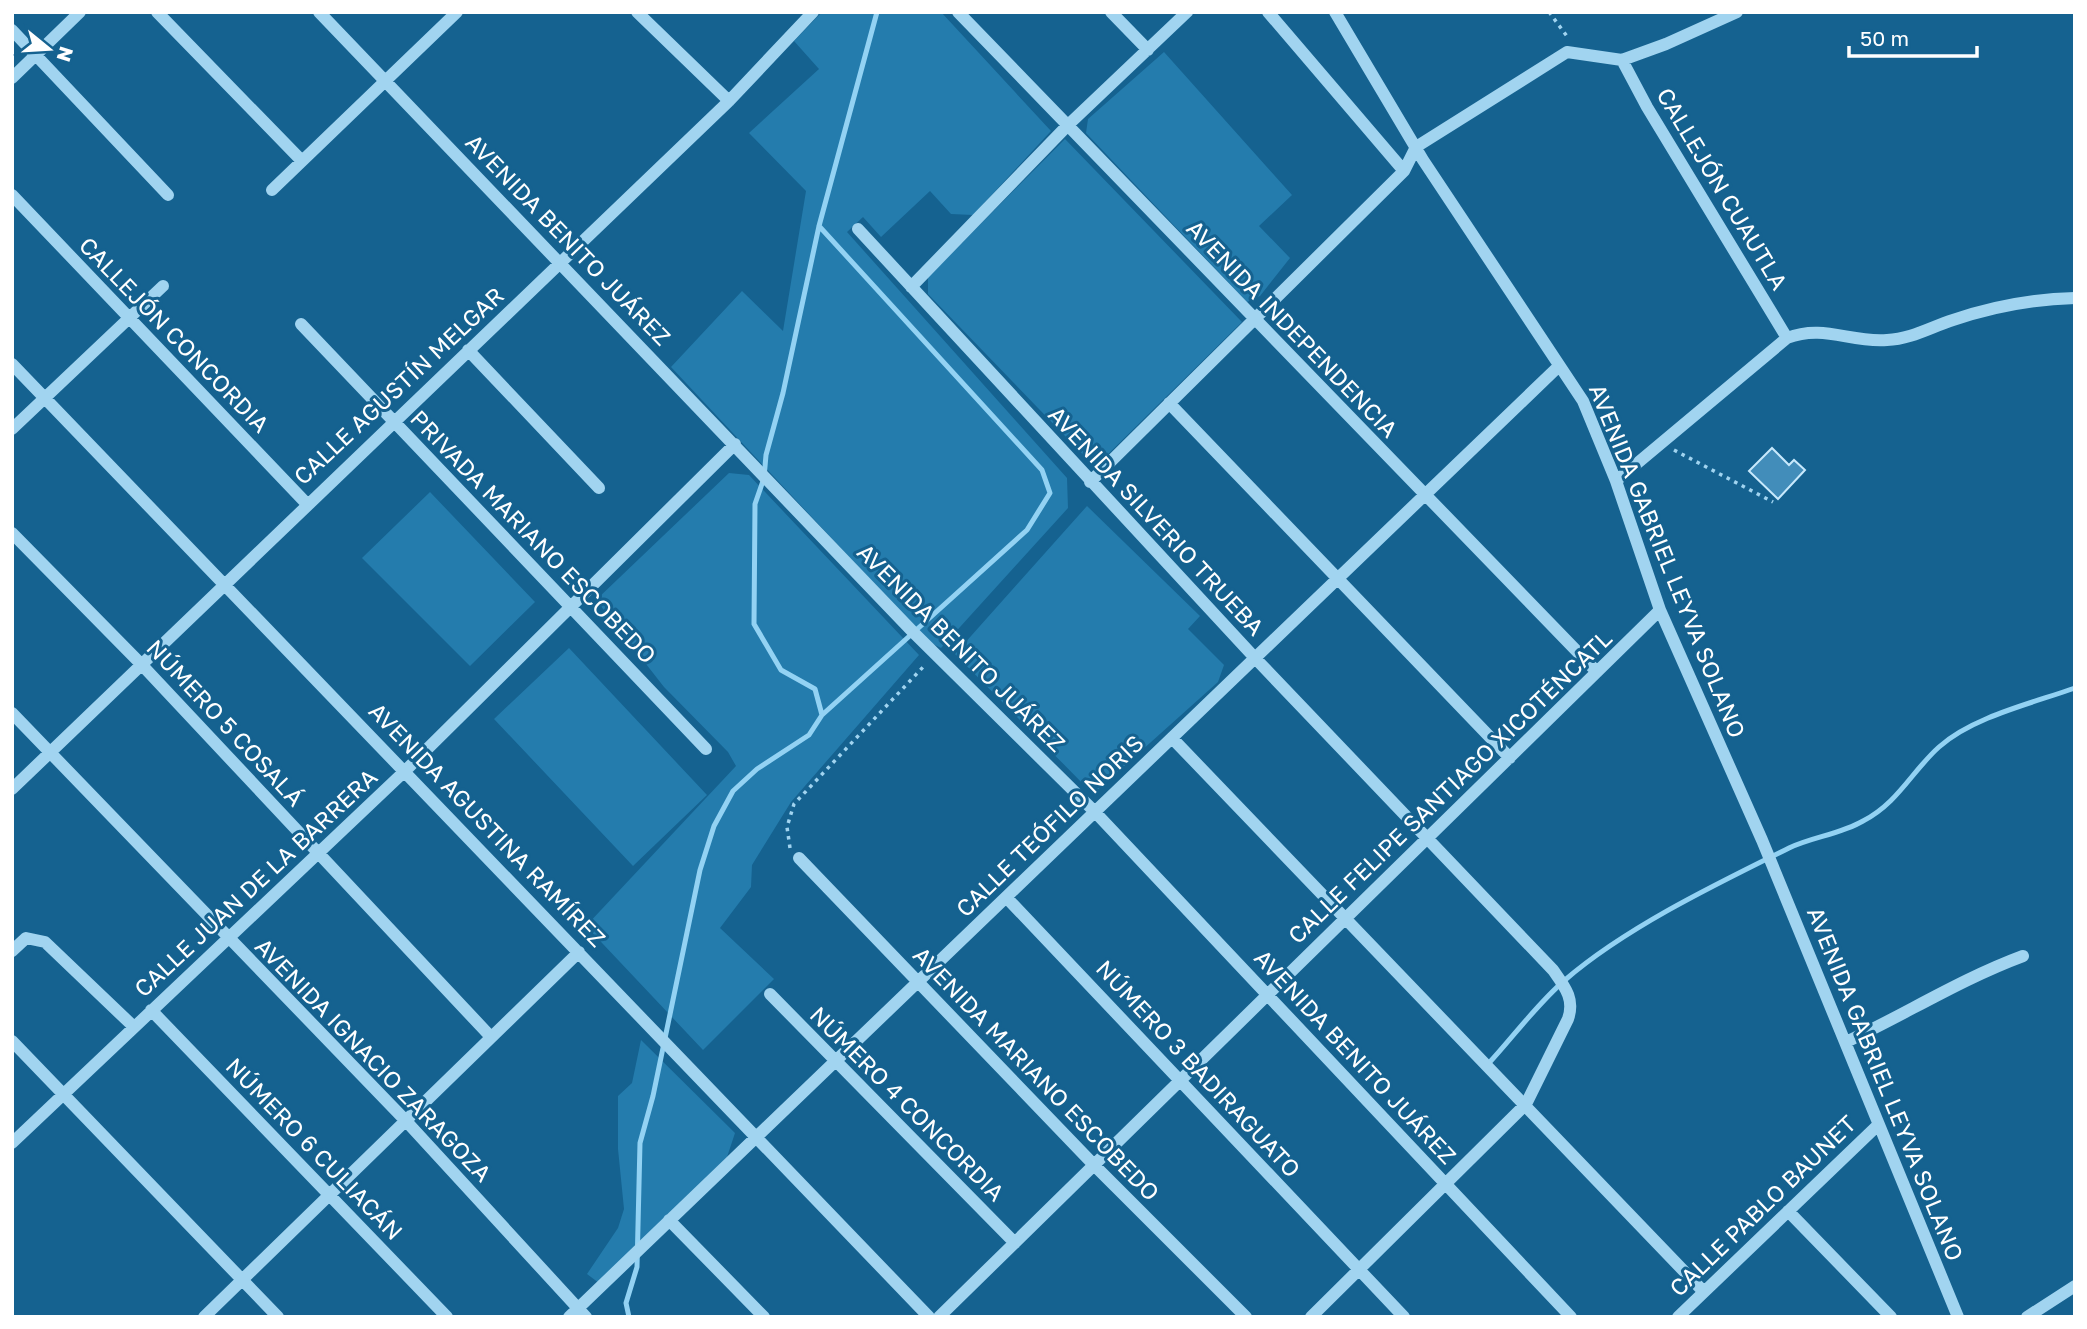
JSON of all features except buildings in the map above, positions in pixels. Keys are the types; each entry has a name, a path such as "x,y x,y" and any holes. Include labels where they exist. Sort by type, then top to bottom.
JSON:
{"street":[{"path":"12,78 80,12"},
{"path":"157,12 302,161"},
{"name":"AVENIDA BENITO JUÁREZ","path":"319,12 735,444 764,478 1095,812 1571,1317"},
{"path":"272,190 456,12"},
{"path":"637,12 729,101"},
{"name":"CALLE AGUSTÍN MELGAR","path":"12,789 306,503 729,101 813,12"},
{"name":"AVENIDA INDEPENDENCIA","path":"958,12 1254,321 1597,672"},
{"path":"1111,12 1148,50"},
{"path":"911,287 1067,126 1187,12"},
{"path":"1268,12 1404,171"},
{"name":"AVENIDA GABRIEL LEYVA SOLANO","path":"1335,12 1416,147 1583,401 1616,481 1660,610 1762,840 1846,1042 1877,1126 1958,1317"},
{"path":"1090,482 1404,171 1416,147 1557,57 1578,52 1622,60 1667,44 1737,12"},
{"path":"12,30 168,195"},
{"name":"CALLEJÓN CUAUTLA","path":"1622,60 1647,107 1787,338"},
{"name":"CALLEJÓN CONCORDIA","path":"12,195 306,503"},
{"name":"AVENIDA SILVERIO TRUEBA","path":"858,229 1090,482 1255,658 1429,837 1557,976 1571,1002 1567,1019 1526,1104"},
{"path":"12,429 163,286"},
{"path":"1616,481 1787,338 1804,332 1824,331 1865,341 1889,340 1914,336 1980,312 2075,298"},
{"name":"PRIVADA MARIANO ESCOBEDO","path":"301,324 706,749"},
{"path":"468,350 599,488"},
{"name":"AVENIDA AGUSTINA RAMÍREZ","path":"12,364 226,582 929,1317"},
{"name":"CALLE TEÓFILO NORIS","path":"578,1314 669,1220 1559,366"},
{"path":"1169,403 1510,758"},
{"name":"CALLE JUAN DE LA BARRERA","path":"12,1143 406,770 735,444"},
{"name":"NÚMERO 5 COSALÁ","path":"12,533 141,664 491,1037"},
{"name":"CALLE FELIPE SANTIAGO XICOTÉNCATL","path":"939,1317 1660,610"},
{"name":"AVENIDA IGNACIO ZARAGOZA","path":"12,713 406,1121 578,1314"},
{"path":"1172,738 1526,1104 1580,1167 1704,1292"},
{"name":"AVENIDA MARIANO ESCOBEDO","path":"799,858 1094,1165 1246,1317"},
{"name":"NÚMERO 3 BADIRAGUATO","path":"1006,897 1404,1317"},
{"path":"12,951 26,938 45,942 134,1027"},
{"path":"204,1317 579,952"},
{"path":"1846,1042 1915,1009 1955,984 2023,956"},
{"name":"NÚMERO 4 CONCORDIA","path":"770,994 1015,1243"},
{"name":"NÚMERO 6 CULIACÁN","path":"151,1010 447,1317"},
{"path":"12,1041 278,1317"},
{"path":"1311,1317 1526,1104"},
{"name":"CALLE PABLO BAUNET","path":"1678,1317 1877,1126"},
{"path":"1788,1210 1891,1317"},
{"path":"669,1220 764,1317"},
{"path":"2027,1317 2075,1286"}],"path":[{"path":"1549,12 1578,52"},
{"path":"1660,443 1773,502"},
{"path":"799,858 787,845 787,827 794,804 936,653"}],"shaded area":[{"path":"822,12 941,12 1051,131 973,215 951,214 930,191 881,237 863,217 847,232 1067,478 1068,508 941,648 929,642 671,367 742,291 783,331 806,191 749,133 819,69 794,41"},
{"path":"1164,52 1292,195 1259,226 1290,258 1260,296 1247,302 1086,133 1088,119"},
{"path":"1065,139 1242,322 1095,467 928,294 928,277"},
{"path":"729,473 749,475 919,655 791,802 752,865 751,887 720,928 774,979 703,1050 586,926 736,766 728,752 664,687 596,600"},
{"path":"430,492 535,602 470,666 362,558"},
{"path":"1087,506 1200,616 1188,629 1224,665 1218,682 1093,794 955,654"},
{"path":"569,648 707,795 633,866 494,719"},
{"path":"641,1040 735,1133 727,1157 599,1283 587,1274 618,1228 624,1209 618,1149 618,1096 632,1083"}],"waterway":[{"path":"629,1317 626,1303 637,1267 640,1143 653,1096 700,870 714,826 733,791 757,769 809,735 822,715 815,689 781,670 754,624 755,504 764,478 766,455 783,393 819,226 877,12"},
{"path":"819,226 1042,470 1050,493 1027,530 822,715"},
{"path":"1489,1063 1555,989 1615,942 1672,908 1761,862 1798,844 1854,825 1875,814 1939,747 1968,727 2075,688"}]}
